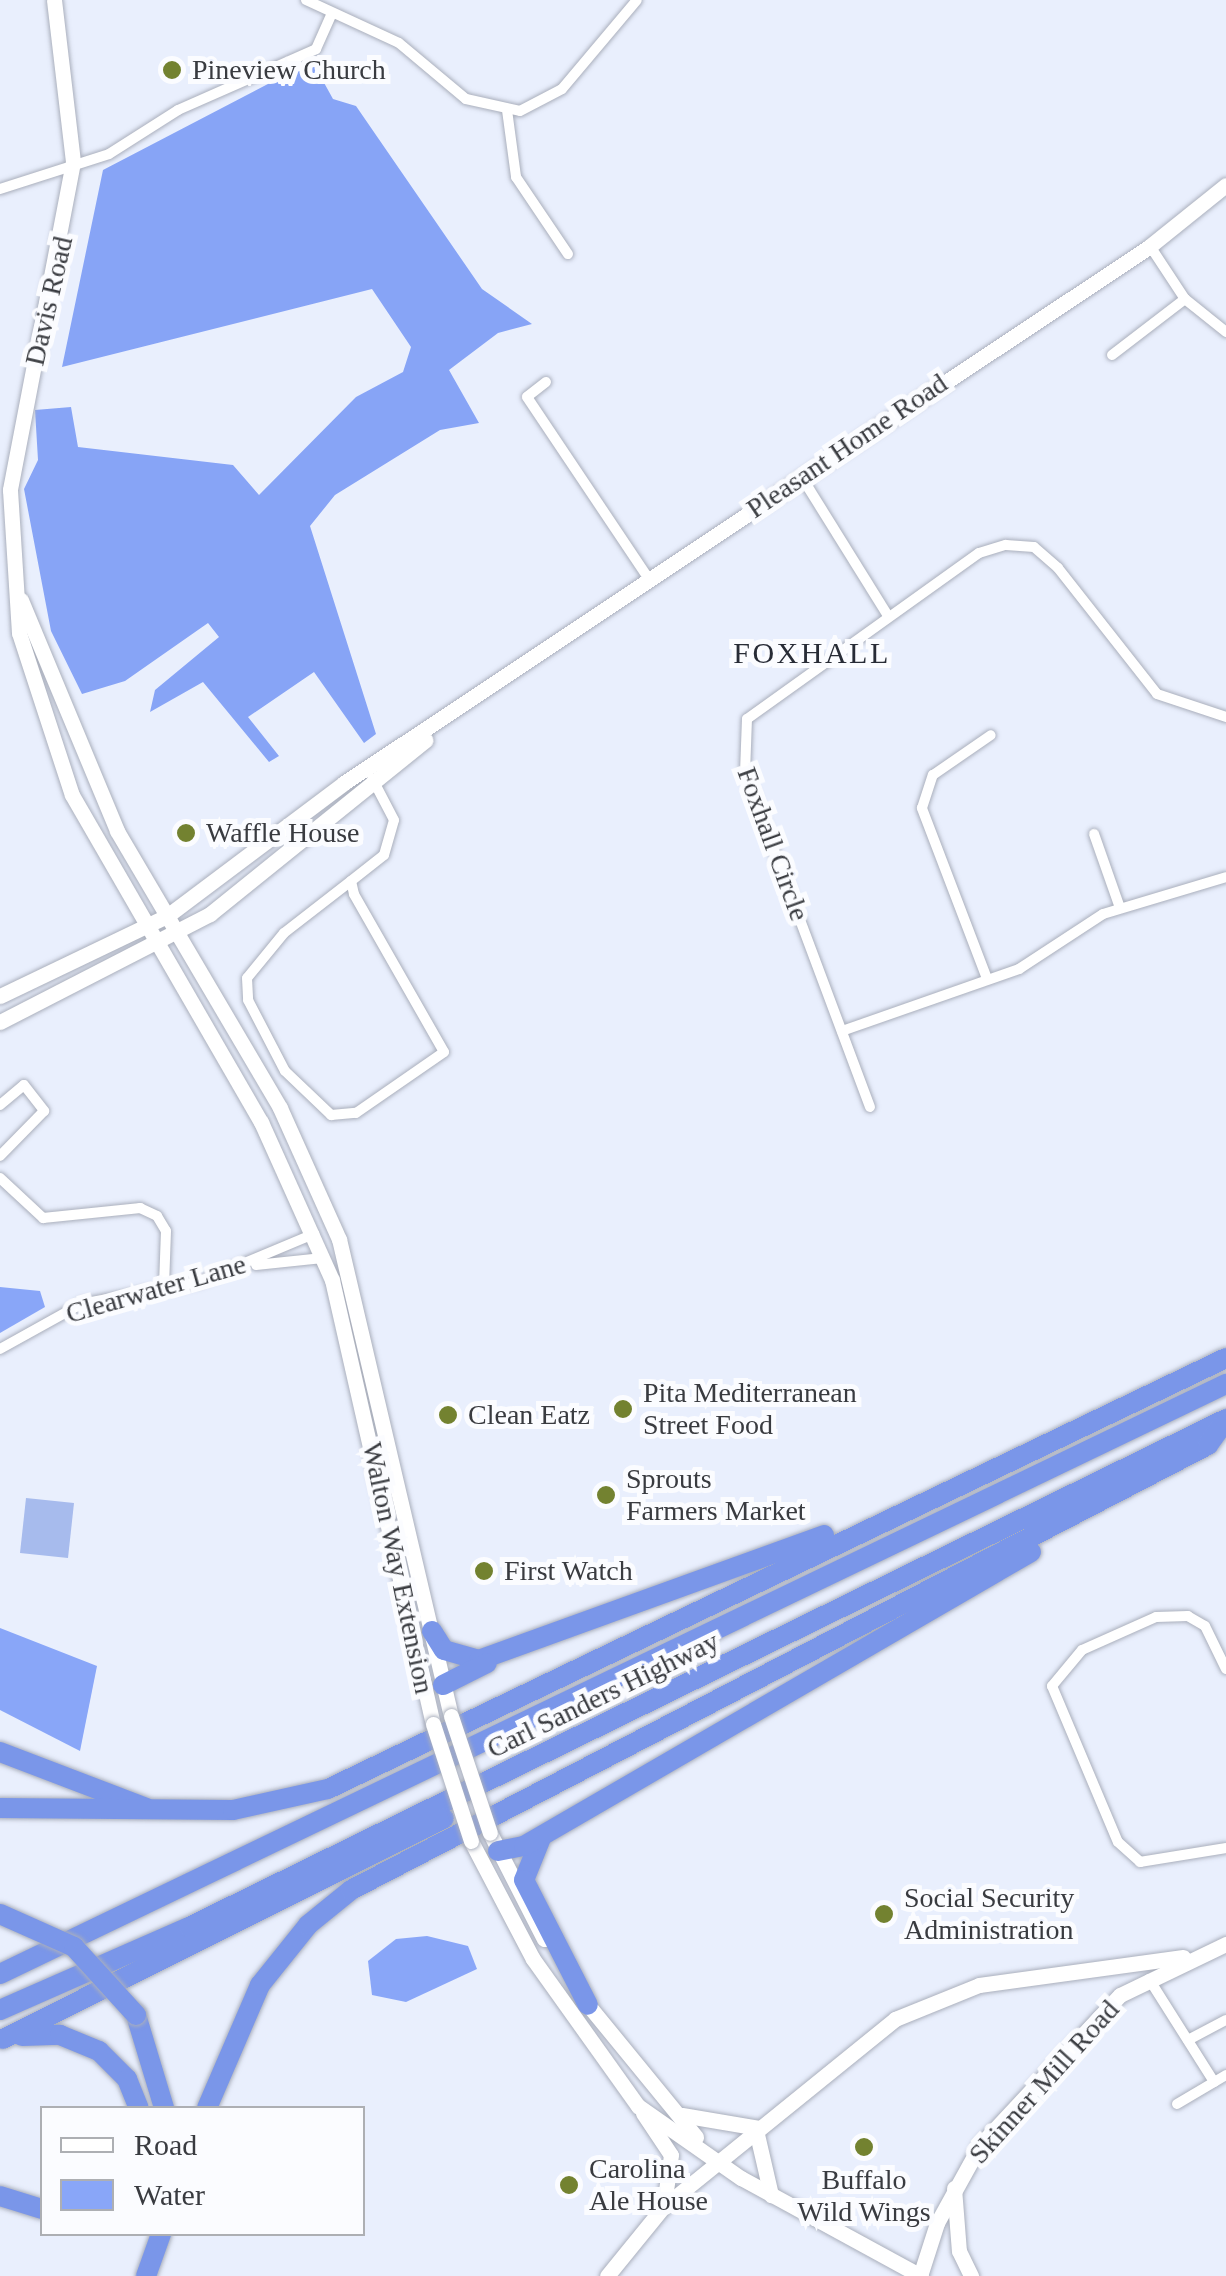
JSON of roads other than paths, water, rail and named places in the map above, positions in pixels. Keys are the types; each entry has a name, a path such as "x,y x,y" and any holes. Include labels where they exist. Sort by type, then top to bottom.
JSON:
{"highway":[{"path":"0,1808 153,1811 268,1805 340,1784 1226,1358"},
{"name":"Carl Sanders Highway","path":"0,1974 1226,1384"},
{"path":"208,2106 273,1966 351,1890 1207,1445 1226,1420"},
{"name":"Carl Sanders Highway","path":"0,2010 654,1700 1226,1420"},
{"path":"588,2005 524,1880 528,1852 544,1834 832,1661 1226,1446"},
{"path":"432,1631 444,1650 470,1661 591,1622 920,1503"},
{"path":"444,1685 591,1622"},
{"path":"2,2039 489,1796 654,1700"},
{"path":"0,1752 153,1811"},
{"path":"494,1842 544,1834"},
{"path":"0,1914 85,1956 136,2015 163,2106"},
{"path":"2,2039 45,2034 89,2045 128,2079 137,2106"},
{"path":"0,2196 40,2208"},
{"path":"136,2276 146,2236"},
{"path":"146,2276 160,2236"}],"main road":[{"name":"Davis Road","path":"54,0 73,162 10,490 21,600 20,634 62,772 145,927"},
{"name":"Pleasant Home Road","path":"0,996 167,916 364,770 1150,246 1226,185"},
{"name":"Davis Road","path":"21,600 85,762 167,916"},
{"name":"Pleasant Home Road","path":"0,1022 178,935 377,783 466,705"},
{"name":"Walton Way Extension","path":"167,916 280,1108 339,1239 378,1383 451,1716 494,1842 588,2005 670,2109 719,2162"},
{"name":"Walton Way Extension","path":"145,927 314,1234 359,1385 433,1724 472,1844 533,1959 638,2106 771,2195 921,2276"},
{"path":"359,1385 378,1383"},
{"path":"426,1699 444,1685"},
{"path":"472,1844 494,1842"},
{"name":"Skinner Mill Road","path":"921,2276 954,2187 980,2145 1120,1995 1184,1957 1226,1944"},
{"path":"607,2276 663,2206 839,2058 938,1996 1184,1957"},
{"path":"1106,1970 1120,1995"},
{"path":"638,2106 671,2155 663,2206"},
{"path":"670,2109 703,2125 758,2129"},
{"path":"758,2129 771,2195"},
{"path":"954,2187 959,2251 971,2276"}],"street":[{"path":"306,0 331,16 399,43 466,99 507,110 562,90 637,0"},
{"path":"0,189 73,162 109,154 178,110 316,48 331,16"},
{"path":"507,110 516,177 568,254"},
{"path":"1150,246 1185,299 1226,332"},
{"path":"1112,355 1185,299"},
{"path":"546,382 527,398 648,578"},
{"path":"800,476 888,616"},
{"name":"Foxhall Circle","path":"870,1107 746,773 741,732 760,705 978,553 1034,548 1157,694 1226,717"},
{"path":"986,976 922,808 933,775 991,735"},
{"path":"351,881 444,1052 356,1113 331,1115 302,1094 248,1000 247,978 284,933 384,855 394,820 377,783 364,770"},
{"path":"1094,834 1120,908"},
{"path":"842,1031 986,976 1019,969 1120,908 1226,877"},
{"path":"0,1105 24,1086 44,1112 0,1156"},
{"path":"280,1108 302,1094"},
{"path":"0,1178 43,1218 140,1208 157,1216 166,1231 164,1286"},
{"name":"Clearwater Lane","path":"0,1349 81,1304 246,1267 314,1234"},
{"path":"246,1267 323,1258"},
{"path":"1226,1669 1216,1639 1188,1616 1156,1617 1082,1650 1052,1686 1118,1842 1140,1862 1226,1848"},
{"path":"1216,1639 1226,1631"},
{"path":"1149,1979 1214,2082"},
{"path":"1188,2040 1226,2020"},
{"path":"1177,2104 1226,2075"}],"water":[{"path":"0,1287 40,1291 45,1307 0,1333"},
{"path":"0,1628 97,1666 80,1751 0,1710"},
{"path":"427,1936 468,1946 477,1969 406,2002 372,1995 368,1961 396,1939"}],"place":[{"name":"Pineview Church","path":"172,70"},
{"name":"Waffle House","path":"186,833"},
{"name":"Pita Mediterranean Street Food","path":"623,1409"},
{"name":"Clean Eatz","path":"448,1415"},
{"name":"Sprouts Farmers Market","path":"606,1495"},
{"name":"First Watch","path":"484,1571"},
{"name":"Social Security Administration","path":"884,1914"},
{"name":"Buffalo Wild Wings","path":"864,2147"},
{"name":"Carolina Ale House","path":"569,2185"}],"district":[{"name":"FOXHALL","path":"812,653"}]}
